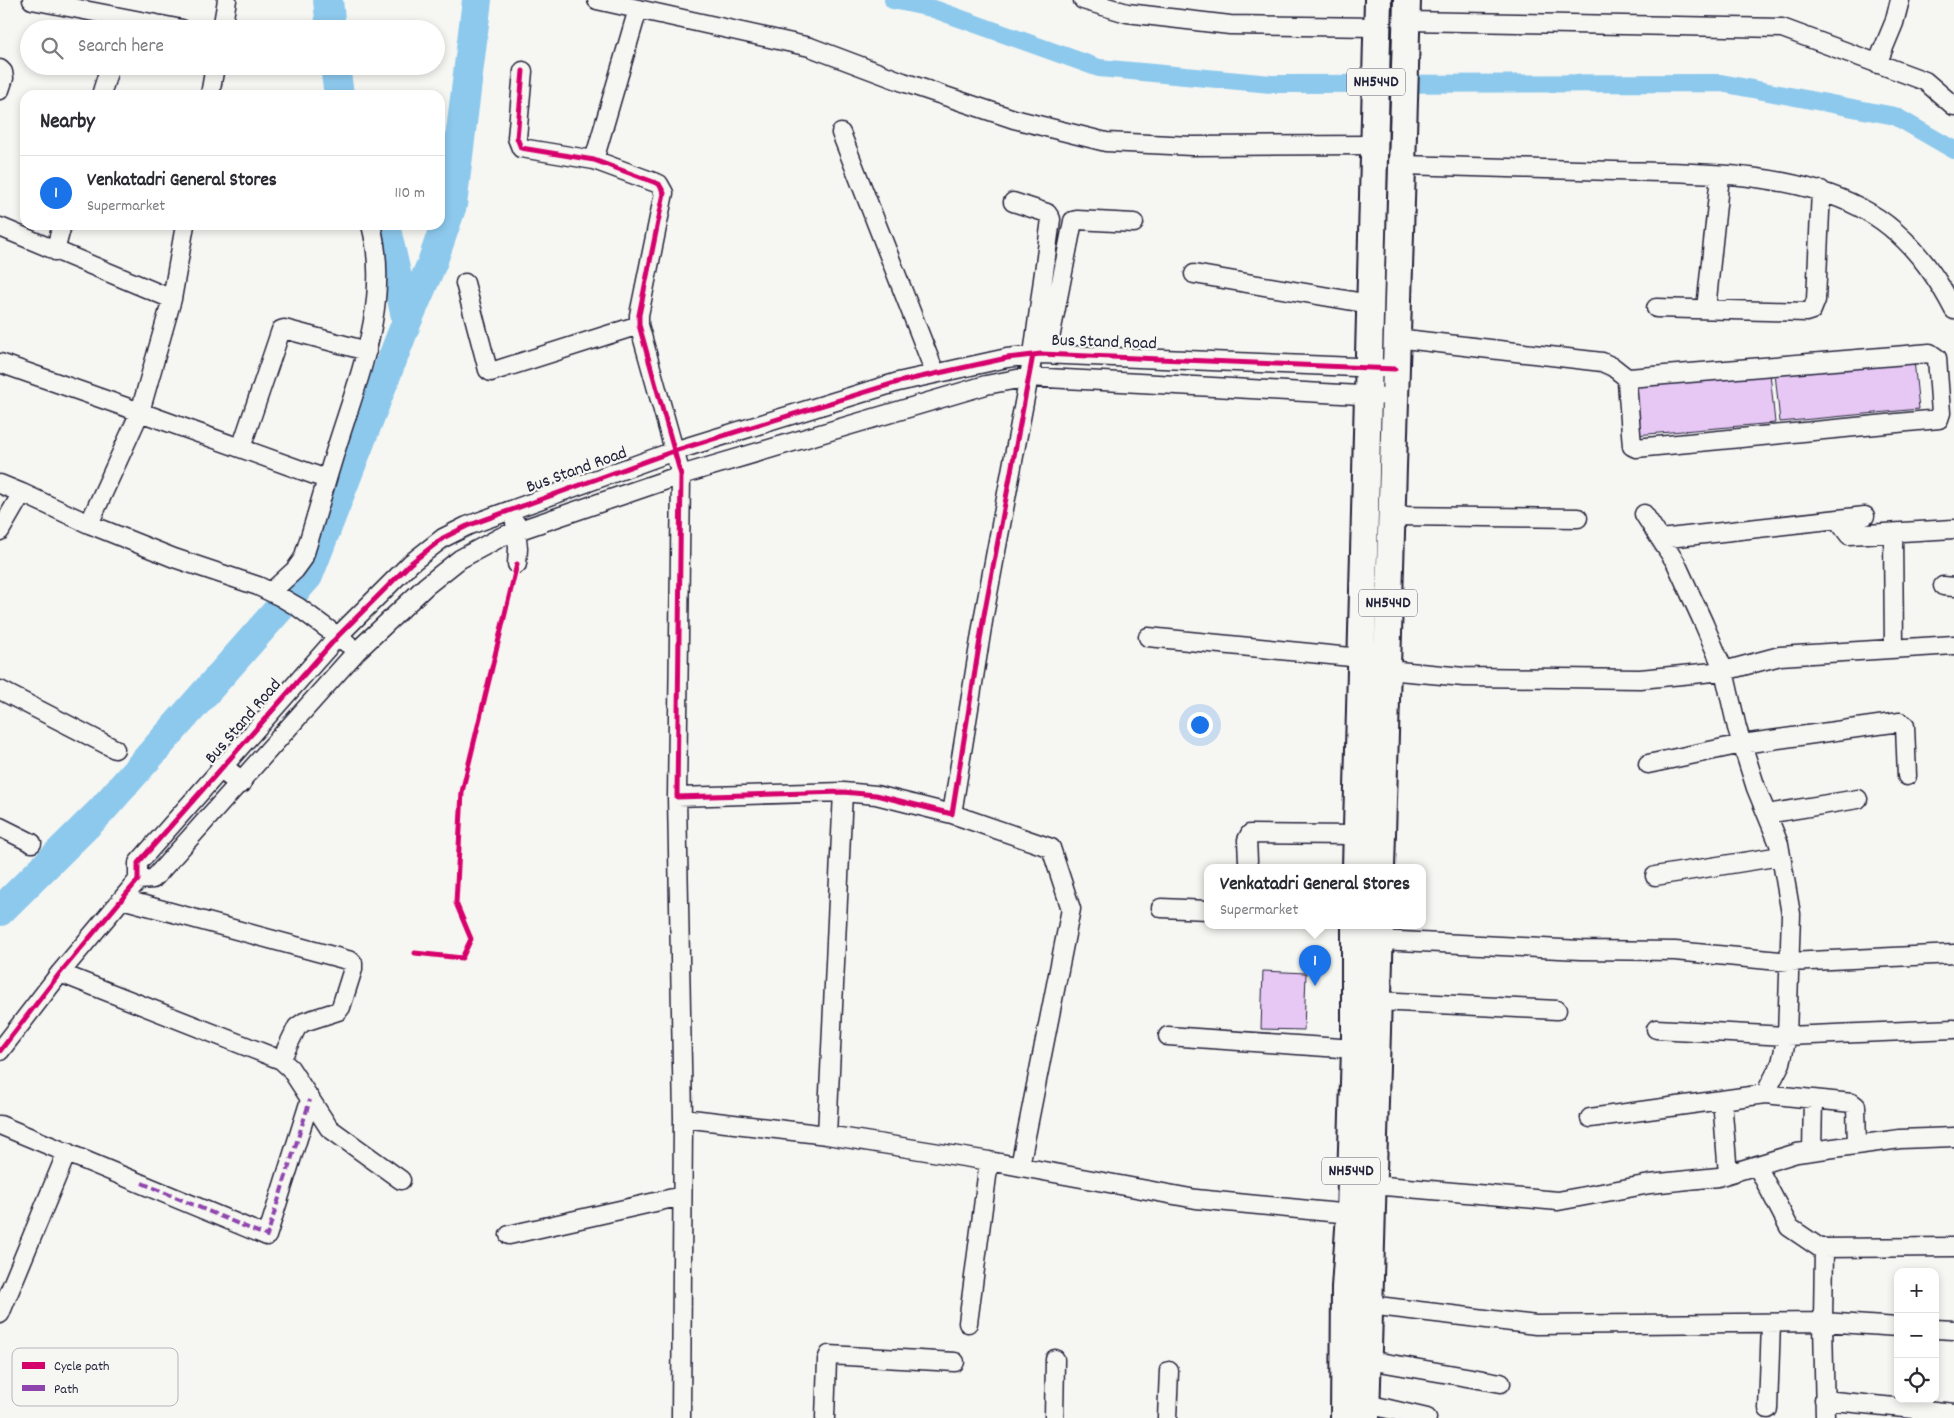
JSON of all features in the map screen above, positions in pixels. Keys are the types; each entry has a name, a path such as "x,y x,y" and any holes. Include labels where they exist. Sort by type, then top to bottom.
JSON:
{"highway":[{"name":"NH544D","path":"1356,864 1378,0"},
{"name":"NH544D","path":"1381,864 1407,11"},
{"name":"NH544D","path":"1344,1418 1345,1288 1350,1214 1355,1049 1355,929"},
{"name":"NH544D","path":"1366,1411 1379,932"}],"main road":[{"path":"222,768 240,782"}],"street":[{"path":"32,0 135,20"},
{"path":"224,20 227,0"},
{"path":"597,0 810,46 904,82 1014,119 1106,142 1192,146 1374,133"},
{"path":"1083,0 1127,13 1230,25 1377,35"},
{"path":"1877,64 1894,23 1900,0"},
{"path":"594,160 638,9"},
{"path":"1407,11 1782,28 1925,82 1954,106"},
{"path":"0,69 3,72 4,78 0,90"},
{"path":"523,71 517,138 521,148 594,160 659,184 664,193 639,315 639,325 681,476 676,796 683,1118 680,1418"},
{"path":"103,90 107,75"},
{"path":"211,90 213,75"},
{"path":"841,133 935,373"},
{"path":"1402,165 1720,176 1762,179 1821,190 1860,207 1892,228 1914,248 1929,267 1954,310"},
{"path":"1706,309 1720,176"},
{"path":"1656,308 1806,312 1812,310 1815,307 1816,300 1821,190"},
{"path":"1013,202 1047,213 1051,219 1040,354"},
{"path":"952,814 984,615 1028,377 1040,354 1073,221 1134,223"},
{"path":"0,227 172,299"},
{"path":"55,251 61,230"},
{"path":"89,524 140,412 172,299 184,230"},
{"path":"275,594 303,559 326,478 367,351 378,288 378,260 372,230"},
{"path":"1194,274 1370,304"},
{"path":"465,283 488,370 491,372 639,325"},
{"path":"241,448 281,330 367,351"},
{"path":"1396,338 1602,362 1613,367 1627,378 1930,353 1936,358 1941,417 1937,420 1634,448 1632,445 1627,378"},
{"name":"Bus Stand Road","path":"0,1051 60,973 138,880 138,863 338,636 424,551 466,526 674,450 898,382 1007,358 1040,354 1395,369"},
{"path":"0,363 326,478"},
{"name":"Bus Stand Road","path":"138,880 153,879 156,876 357,651 444,570 480,548 517,531 681,476 986,385 1028,377 1394,396"},
{"path":"0,484 89,524 174,558 275,594 298,607 357,651"},
{"path":"0,531 22,493"},
{"path":"512,509 517,531 517,564"},
{"path":"1644,514 1676,562 1724,671 1742,744 1766,814 1779,844 1790,914 1787,1036 1781,1063 1765,1094"},
{"path":"1391,516 1578,518"},
{"path":"1660,539 1865,516"},
{"path":"1837,519 1849,534 1954,529"},
{"path":"1892,533 1894,648"},
{"path":"1148,637 1361,658"},
{"path":"1386,670 1464,677 1640,679 1724,671 1780,656 1954,645"},
{"path":"0,690 115,749"},
{"path":"1648,764 1742,744 1900,722 1905,726 1907,776"},
{"path":"676,796 843,792 876,795 952,814 1050,848 1071,909 1020,1166"},
{"path":"827,1135 843,792"},
{"path":"1766,814 1858,799"},
{"path":"0,827 32,843"},
{"path":"1248,861 1247,840 1250,834 1356,835"},
{"path":"1655,876 1781,856"},
{"path":"122,898 352,962 354,969 338,1011 304,1022 297,1027 281,1060"},
{"path":"1161,908 1204,910"},
{"path":"1379,932 1572,949 1675,952 1790,962 1954,954"},
{"path":"60,973 281,1060 290,1068 325,1124 401,1180"},
{"path":"1378,1001 1557,1010"},
{"path":"1656,1029 1787,1036 1954,1029"},
{"path":"1168,1036 1355,1049"},
{"path":"1590,1118 1765,1094 1852,1103 1856,1106 1857,1145"},
{"path":"1812,1151 1813,1099"},
{"path":"0,1125 267,1236 310,1100"},
{"path":"1722,1100 1728,1174"},
{"path":"683,1118 827,1135 989,1160 1196,1198 1350,1214"},
{"path":"1373,1185 1558,1201 1650,1184 1718,1177 1797,1153 1900,1139 1954,1137"},
{"path":"0,1314 67,1152"},
{"path":"968,1323 989,1160"},
{"path":"1756,1166 1789,1227 1820,1248 1954,1247"},
{"path":"510,1235 682,1196"},
{"path":"1824,1248 1825,1418"},
{"path":"1369,1305 1536,1326 1823,1322 1894,1326"},
{"path":"1768,1410 1771,1323"},
{"path":"1939,1329 1954,1330"},
{"path":"824,1418 827,1360 829,1355 955,1362"},
{"path":"1054,1418 1055,1359"},
{"path":"1368,1360 1501,1383"},
{"path":"1167,1418 1169,1371"},
{"path":"1824,1400 1954,1413"},
{"path":"1366,1411 1427,1418"}],"building":[{"path":"1914,360 1919,409 1780,422 1775,373"},
{"path":"1770,373 1775,423 1636,435 1631,386"},
{"path":"1263,971 1306,973 1304,1030 1261,1029"}],"waterway":[{"path":"328,0 330,20"},
{"path":"445,225 452,205 477,0"},
{"path":"893,0 931,8 1099,68 1271,84 1721,83 1895,116 1954,150"},
{"path":"336,75 338,90"},
{"path":"0,911 101,811 308,576 407,321 386,230"},
{"path":"407,321 432,263 443,230"}],"marked path":[{"path":"142,1183 267,1236 310,1100"}],"cycle path":[{"path":"523,71 517,138 521,148 594,160 659,184 664,193 639,315 639,325 681,475 677,797 843,792 876,795 952,814 984,615 1033,355"},
{"path":"0,1051 60,973 138,880 138,863 338,636 411,563 443,538 467,526 674,451 898,382 1007,358 1041,354 1395,369"},
{"path":"415,953 462,958 471,939 456,903 462,792 517,564"}],"place":[{"name":"Venkatadri General Stores","path":"1315,986"}]}
